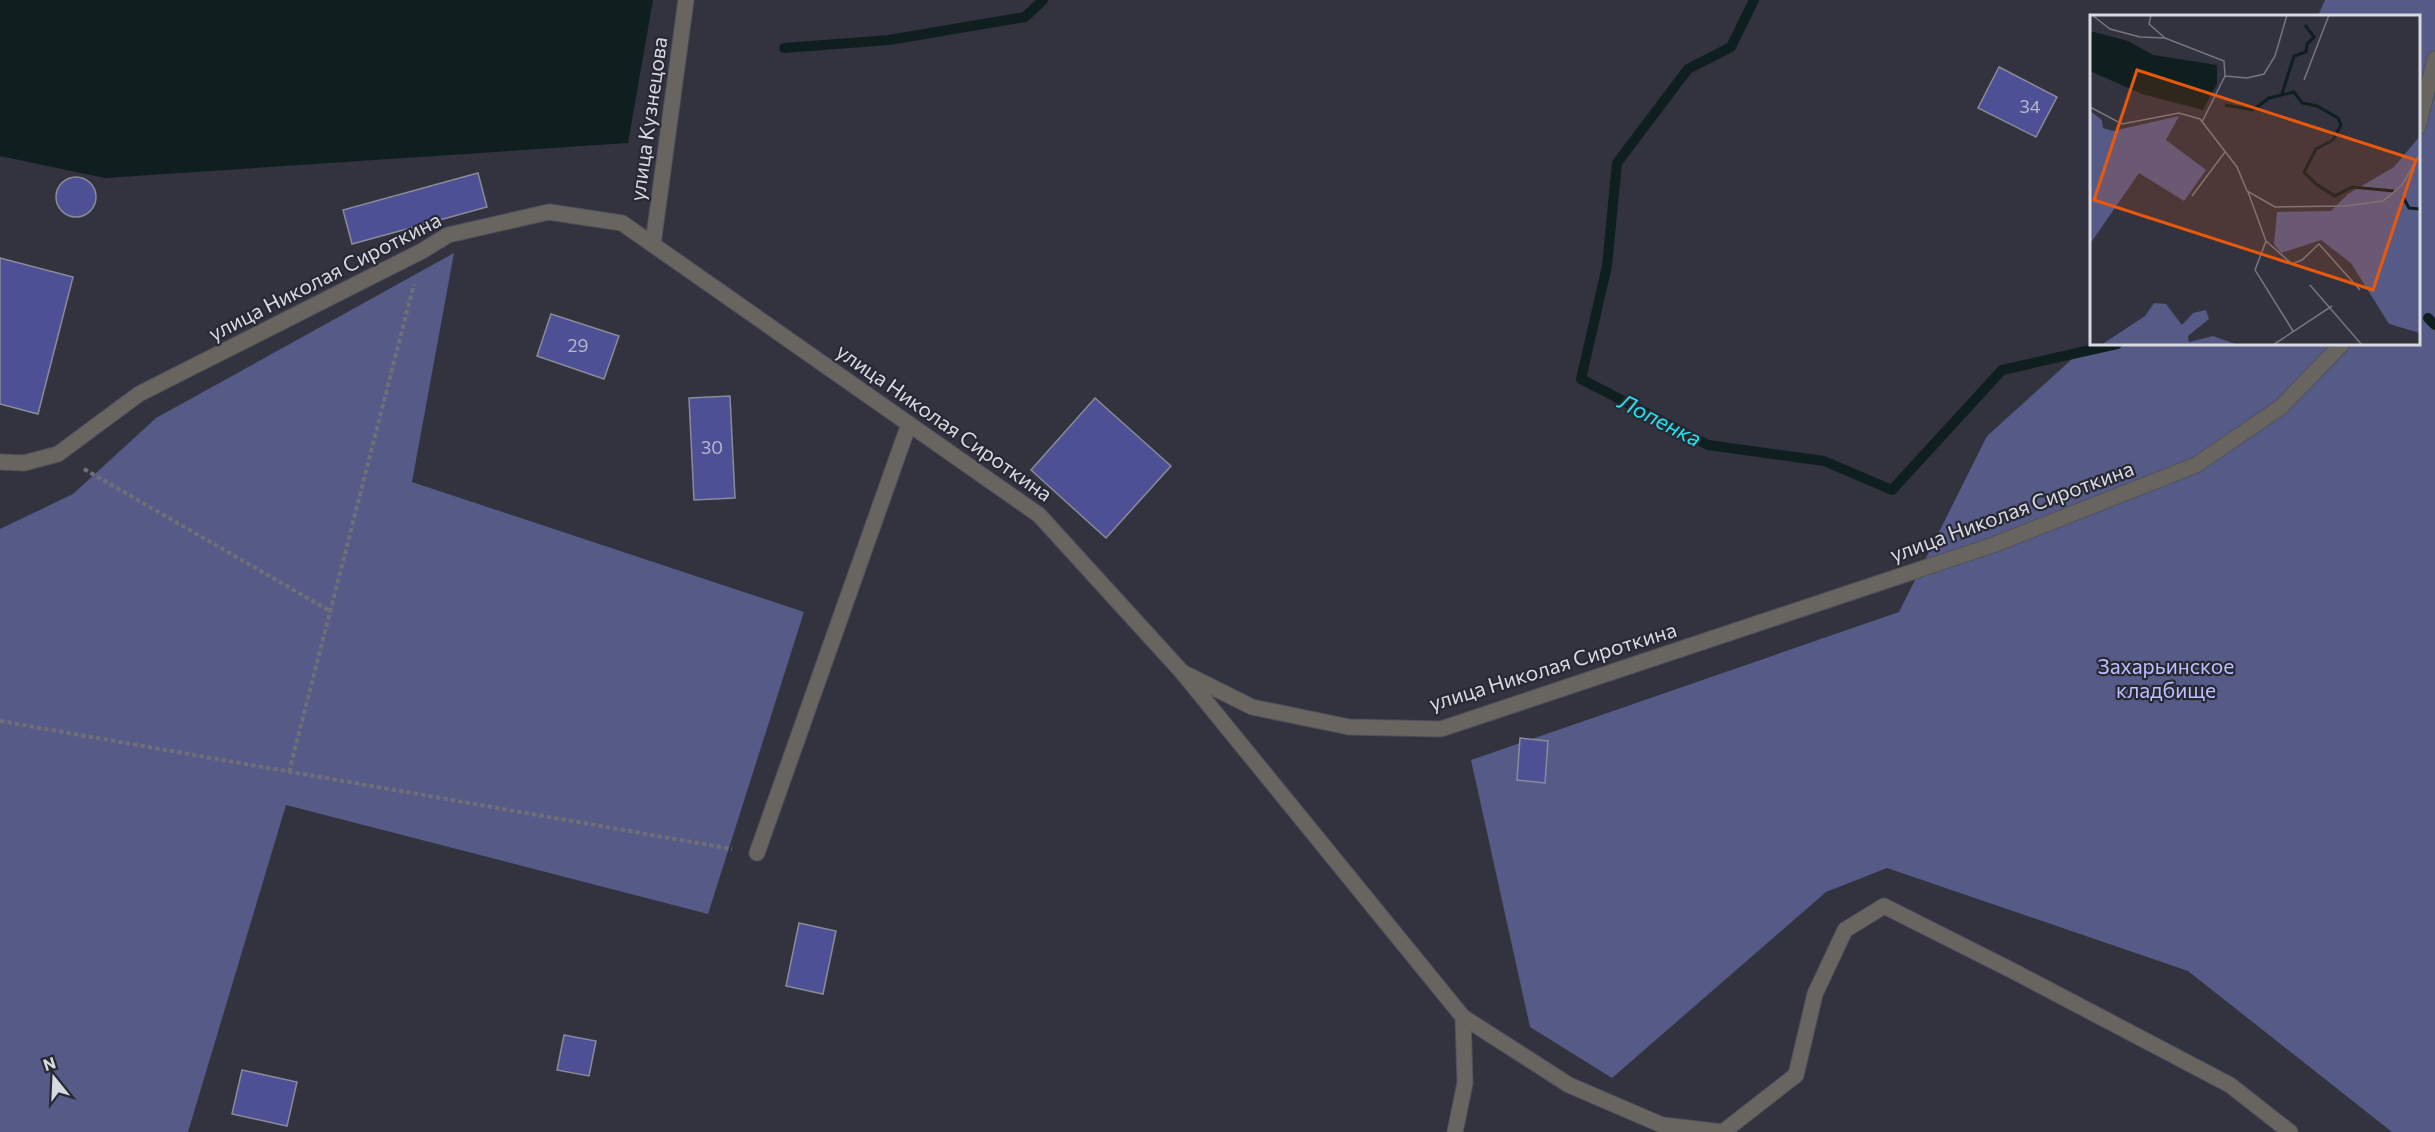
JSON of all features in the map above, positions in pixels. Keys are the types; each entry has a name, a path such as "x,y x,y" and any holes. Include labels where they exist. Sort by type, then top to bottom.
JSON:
{"street":[{"name":"улица Кузнецова","path":"653,244 686,0"},
{"path":"2420,119 2435,60"},
{"name":"улица Николая Сироткина","path":"0,462 24,463 58,454 139,394 422,251 448,235 549,212 622,223 1039,514 1182,672 1252,707 1349,727 1441,729 1993,545 2196,465 2281,408 2341,345"},
{"path":"757,854 909,423"},
{"path":"1182,672 1462,1017 1569,1085 1662,1125 1723,1132 1796,1075 1815,994 1845,930 1884,906 2230,1085 2290,1132"},
{"path":"1455,1132 1465,1083 1462,1017"}],"path":[{"path":"289,772 422,251"},
{"path":"58,454 330,611"},
{"path":"0,721 757,854"}],"green space":[{"name":"Захарьинское кладбище","path":"2325,0 2435,0 2435,1132 2392,1132 2188,971 1887,868 1826,892 1612,1078 1530,1027 1471,760 1899,612 1987,436 2090,343 2090,345 2420,345 2420,15 2318,15"},
{"path":"454,253 412,482 804,612 708,914 286,805 188,1132 0,1132 0,529 73,494 156,418"}],"shaded area":[{"path":"0,0 653,0 628,143 105,178 0,156"}],"building":[{"path":"1999,67 2057,97 2036,137 1978,108"},
{"path":"478,173 487,207 352,244 343,210"},
{"path":"76,177 90,183 96,197 90,211 76,217 62,211 56,197 62,183"},
{"path":"0,258 73,277 38,414 0,404"},
{"path":"551,314 619,336 604,379 537,356"},
{"path":"730,396 735,498 694,500 689,398"},
{"path":"1095,398 1171,466 1106,538 1031,470"},
{"path":"1520,738 1548,741 1545,783 1517,780"},
{"path":"799,923 836,931 823,994 786,986"},
{"path":"564,1035 596,1041 589,1076 557,1070"},
{"path":"242,1070 297,1082 287,1126 232,1114"}],"waterway":[{"path":"784,48 889,40 1025,17 1043,0"},
{"name":"Лопенка","path":"1754,0 1731,47 1688,69 1617,163 1607,266 1581,379 1708,445 1824,461 1892,490 2002,370 2113,345"},
{"name":"Лопенка","path":"2428,318 2435,325"}]}
